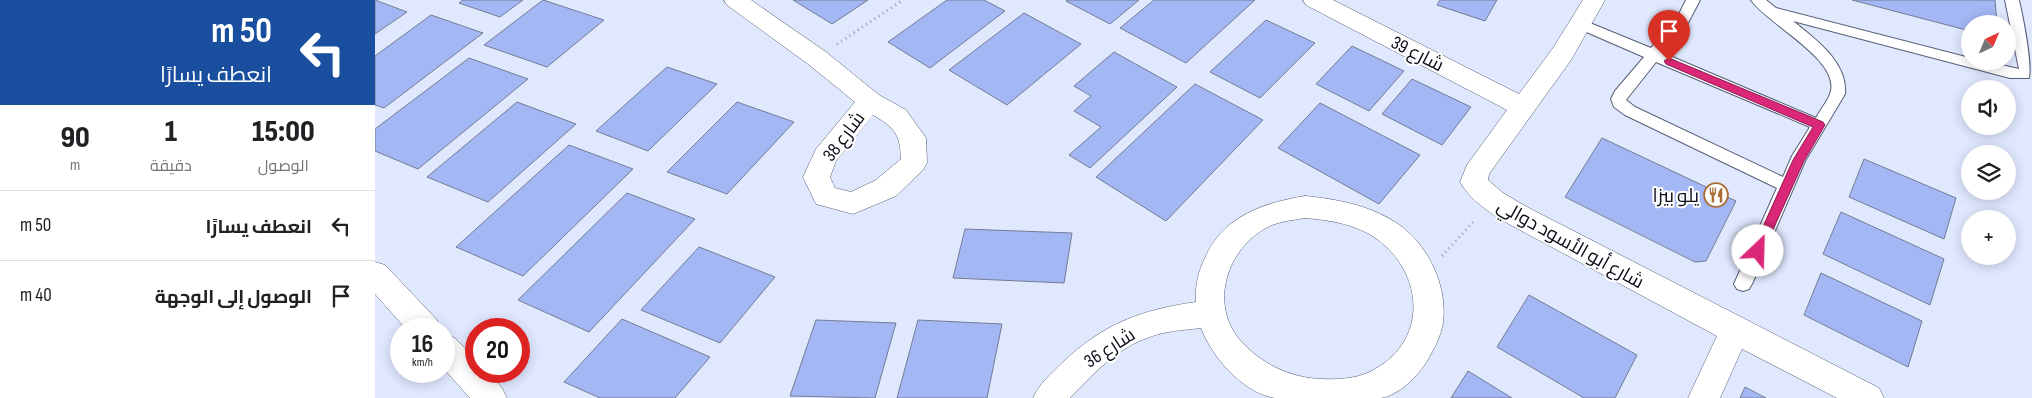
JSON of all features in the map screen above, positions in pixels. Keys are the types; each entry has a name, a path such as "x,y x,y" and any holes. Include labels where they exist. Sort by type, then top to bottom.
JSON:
{"street":[{"name":"شارع 38","path":"735,0 817,58 870,101"},
{"name":"شارع 39","path":"1314,0 1523,107"},
{"name":"شارع أبو الأسود دوالي","path":"1594,0 1562,54 1476,172 1474,182 1493,201 1735,330 1868,398"},
{"path":"1305,207 1334,209 1362,218 1388,232 1409,252 1423,276 1430,303 1427,330 1416,354 1395,375 1367,389 1334,395 1301,392 1269,381 1242,363 1222,339 1211,313 1209,286 1216,261 1230,239 1251,222 1286,210 1305,207"},
{"path":"375,274 416,318"},
{"name":"شارع 36","path":"1049,398 1080,366 1099,350 1119,337 1141,327 1211,313"},
{"path":"1704,398 1735,330"},
{"path":"455,360 491,398"}],"lane":[{"path":"1693,0 1684,18 1620,95 1619,103 1630,111 1787,186"},
{"path":"1764,5 2010,72 2024,74 2027,67 2012,0"},
{"path":"1743,284 1799,160 1838,94 1839,83 1834,72 1817,50 1764,5"},
{"path":"1580,24 1819,125"}],"path":[{"path":"817,58 903,0"},
{"path":"1423,276 1493,201"}],"building":[{"path":"375,0 407,12 375,34"},
{"path":"463,0 523,0 500,17 459,3"},
{"path":"543,0 604,20 547,67 484,45"},
{"path":"793,0 868,0 832,24"},
{"path":"947,0 984,0 1005,11 930,68 888,42"},
{"path":"1067,0 1139,0 1110,24"},
{"path":"1154,0 1255,0 1186,63 1120,28"},
{"path":"1440,0 1497,0 1485,21 1437,5"},
{"path":"1852,0 1995,0 1996,15 1961,15 1961,29"},
{"path":"1024,13 1081,44 1007,105 949,70"},
{"path":"431,15 483,33 384,108 375,105 375,56"},
{"path":"1266,20 1315,43 1260,98 1210,72"},
{"path":"1352,46 1404,71 1369,111 1316,84"},
{"path":"1114,52 1177,87 1090,168 1069,155 1101,127 1074,111 1091,96 1074,86"},
{"path":"469,58 528,79 418,169 375,151 375,129"},
{"path":"667,67 717,84 648,151 596,131"},
{"path":"1412,79 1471,107 1442,145 1382,114"},
{"path":"1195,84 1263,120 1166,221 1096,177"},
{"path":"517,102 576,124 488,202 427,177"},
{"path":"737,102 794,122 727,194 667,172"},
{"path":"1320,103 1420,155 1379,204 1278,148"},
{"path":"1602,138 1736,201 1706,261 1695,262 1565,197"},
{"path":"569,145 633,169 523,276 456,247"},
{"path":"1864,159 1956,198 1944,239 1849,197"},
{"path":"627,193 695,219 589,332 518,300"},
{"path":"1841,212 1944,259 1930,305 1823,254"},
{"path":"965,229 1072,233 1064,283 953,278"},
{"path":"699,247 775,277 720,343 641,310"},
{"path":"1821,273 1922,321 1908,367 1804,315"},
{"path":"1529,295 1637,355 1615,398 1584,398 1497,347"},
{"path":"622,319 710,357 675,398 600,398 564,382"},
{"path":"816,320 896,323 875,398 790,396"},
{"path":"918,320 1002,324 987,398 897,398"},
{"path":"1468,371 1512,398 1451,398"},
{"path":"1745,387 1766,398 1740,398"}],"place":[{"name":"يلو بيزا","path":"1716,195"}],"route":[{"path":"1669,61 1819,125 1799,160 1758,251"}]}
